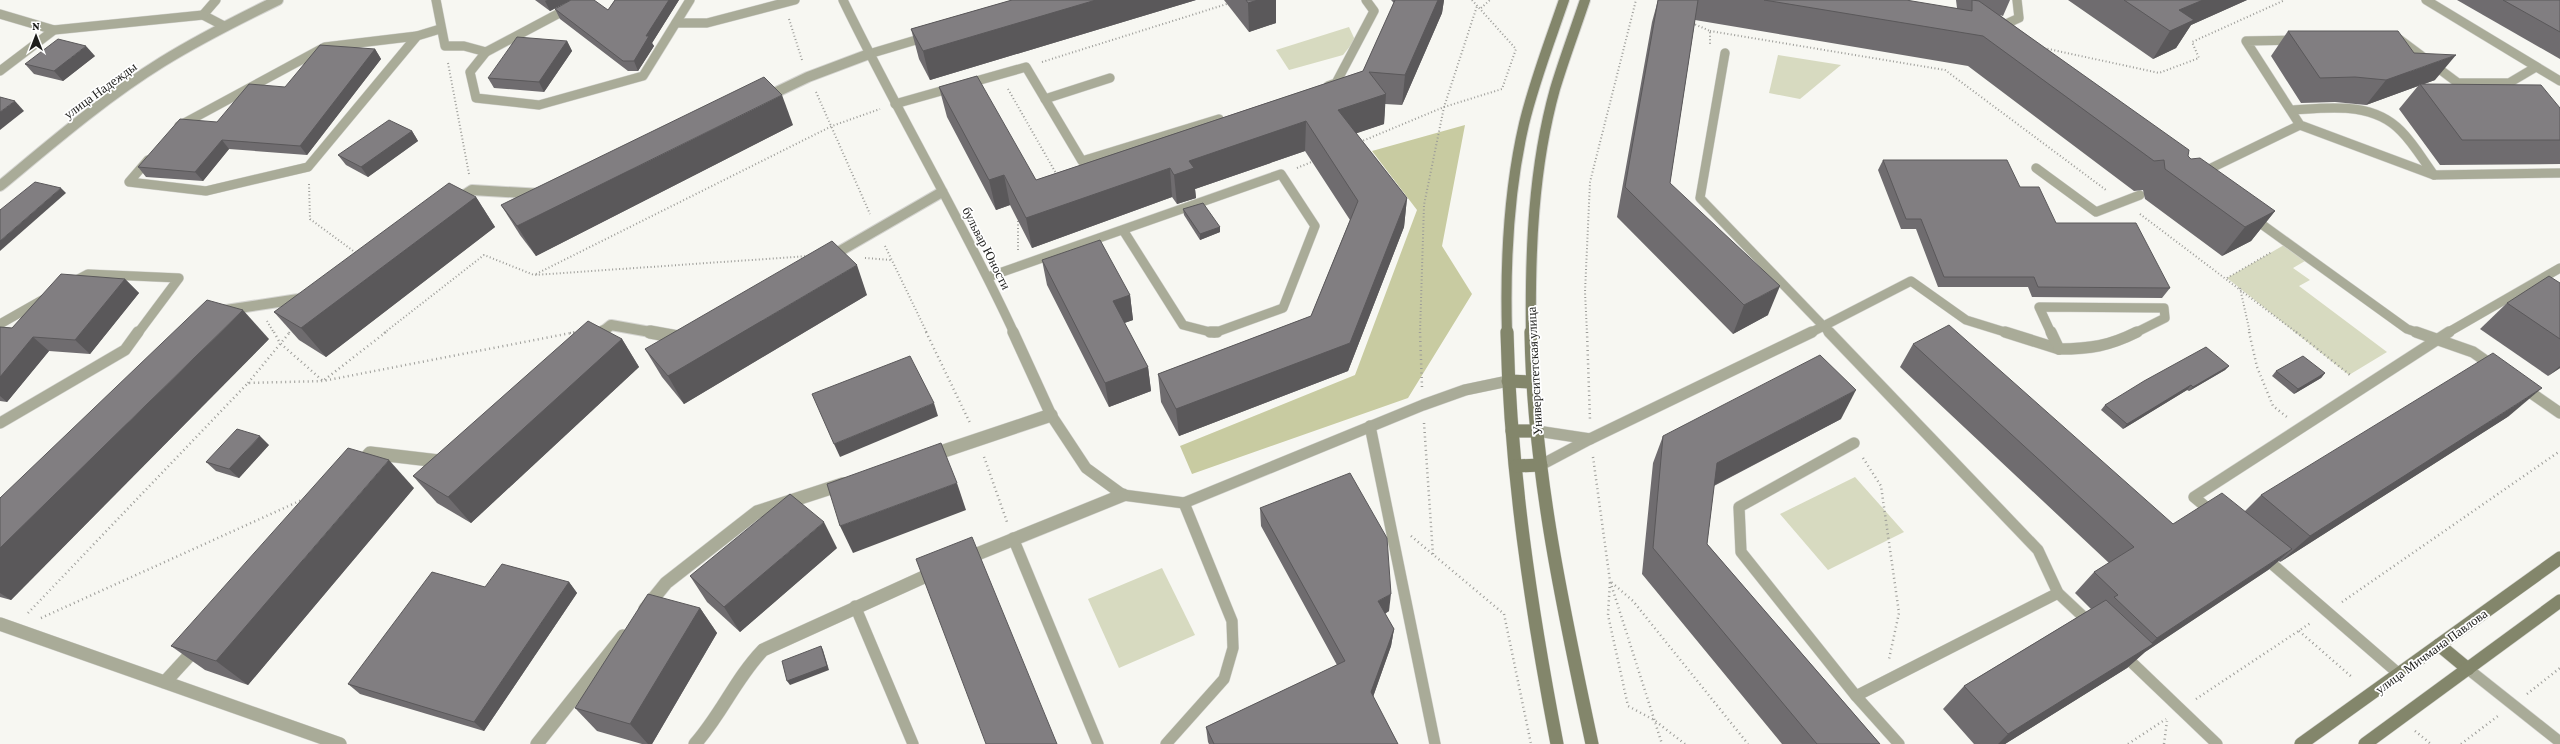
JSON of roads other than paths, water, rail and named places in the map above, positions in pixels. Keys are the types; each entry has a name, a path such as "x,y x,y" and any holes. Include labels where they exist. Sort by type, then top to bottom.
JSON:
{"main road":[{"name":"Университетская улица","path":"1557,744 1545,684 1526,559 1508,381 1506,308 1509,218 1520,141 1535,79 1564,0"},
{"name":"Университетская улица","path":"1585,0 1546,121 1536,177 1530,256 1530,341 1537,431 1550,530 1592,744"},
{"path":"1508,381 1533,382"},
{"path":"1512,431 1537,431"},
{"path":"1516,466 1541,465"},
{"name":"улица Мичмана Павлова","path":"2301,744 2560,558"},
{"path":"2365,744 2560,601"},
{"path":"2439,645 2468,669"}],"street":[{"name":"улица Надежды","path":"0,186 78,123 161,63 224,26 278,0"},
{"path":"751,104 808,77 869,54"},
{"path":"446,208 472,190 558,195"},
{"path":"819,262 942,192"},
{"path":"214,321 226,310 313,297"},
{"path":"581,351 610,325 686,339 693,335"},
{"path":"919,460 1051,415"},
{"path":"352,474 370,453 450,462 456,457"},
{"path":"537,744 666,583 757,512 853,481"},
{"path":"695,744 711,728 752,660 763,650 855,606 952,564 1013,538 1123,495"},
{"path":"6,627 340,744"},
{"path":"165,682 207,636"}],"lane":[{"path":"203,15 216,0"},
{"path":"436,0 440,29 445,46 464,46 486,52"},
{"path":"584,0 486,52 470,72 476,98 539,105 643,76 690,0"},
{"path":"676,23 707,23 795,0"},
{"path":"1321,88 1336,83 1374,11 1366,0"},
{"path":"2004,37 1990,29 2019,18 2017,0"},
{"path":"2426,0 2560,81"},
{"name":"бульвар Юности","path":"845,1 869,54 988,277 1051,415 1086,468 1123,495"},
{"path":"0,14 54,30 203,15 224,26"},
{"path":"171,134 176,128 325,47 417,36 440,29"},
{"path":"0,71 54,30"},
{"path":"869,54 938,34"},
{"path":"155,152 129,182 206,191 308,167 417,36"},
{"path":"2388,37 2396,37 2458,83 2511,86 2536,67"},
{"path":"2301,40 2246,41 2300,126 2434,175 2560,173"},
{"path":"1725,53 1700,198 2038,550 2058,593 2098,630"},
{"path":"895,104 1026,67 1082,161 1232,115"},
{"path":"1045,99 1110,78"},
{"path":"2291,110 2360,110 2377,114 2388,120 2400,131 2434,175"},
{"path":"2207,184 2191,175 2300,126"},
{"path":"2036,168 2096,212 2140,195"},
{"path":"988,277 1281,174 1315,226 1283,308 1214,333 1183,325 1124,230"},
{"path":"2245,211 2407,328 2473,352 2504,374"},
{"path":"2224,523 2194,497 2437,339 2560,268"},
{"path":"0,324 88,274 179,278 125,350 0,423"},
{"path":"1541,465 1590,439 1823,327 1858,307 1912,281 1966,320 2058,349 2091,349 2119,341 2165,318 2164,308 2039,307 2058,349"},
{"path":"1123,495 1184,503 1370,426 1465,390 1508,381"},
{"path":"2516,382 2560,413"},
{"path":"1370,426 1435,744"},
{"path":"1537,431 1590,439"},
{"path":"1854,443 1739,507 1741,552 1856,696 1899,744"},
{"path":"1166,744 1224,679 1233,648 1232,621 1184,503"},
{"path":"1013,538 1098,744"},
{"path":"2254,549 2399,674"},
{"path":"1856,696 2058,593"},
{"path":"855,606 913,744"},
{"path":"2114,646 2217,744"},
{"path":"2468,669 2560,742"}]}
